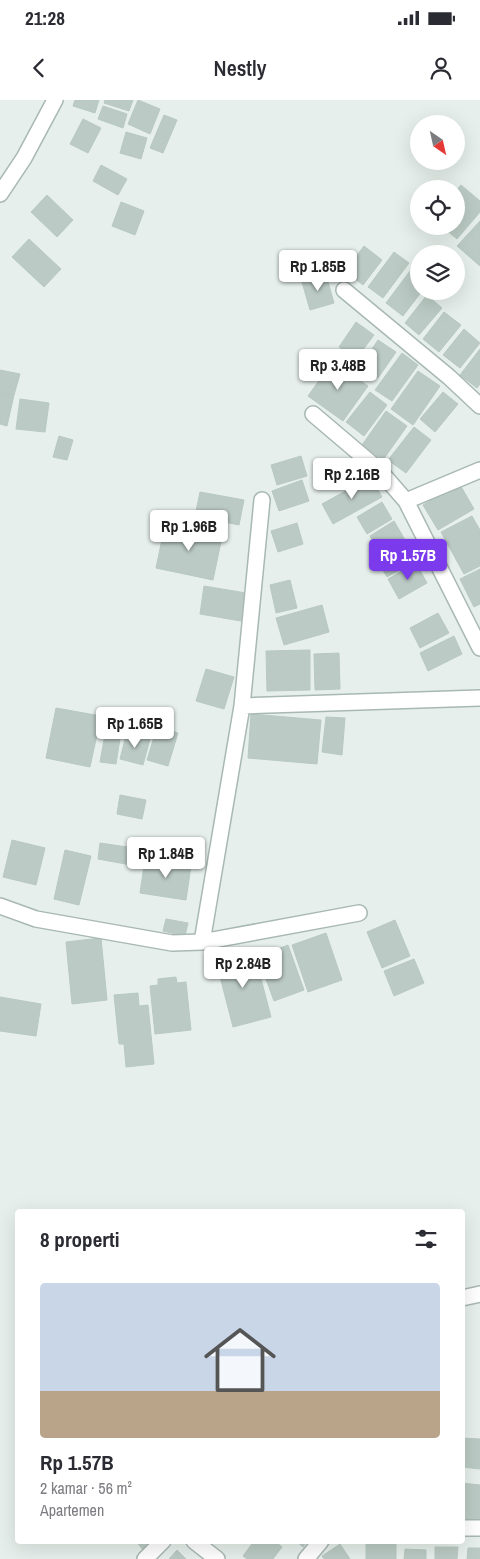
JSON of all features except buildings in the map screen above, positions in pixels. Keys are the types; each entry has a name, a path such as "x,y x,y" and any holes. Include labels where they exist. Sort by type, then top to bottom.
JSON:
{"street":[{"path":"0,194 24,158 55,100"},
{"path":"344,290 449,377 480,406"},
{"path":"313,414 379,470 406,501 480,648"},
{"path":"406,501 480,470"},
{"path":"202,942 242,706 262,500"},
{"path":"242,706 480,698"},
{"path":"0,906 45,921 172,942 202,942 358,913"},
{"path":"465,1297 480,1294"},
{"path":"465,1528 480,1528"},
{"path":"145,1559 159,1544"},
{"path":"198,1544 217,1559"},
{"path":"306,1559 318,1544"}]}
